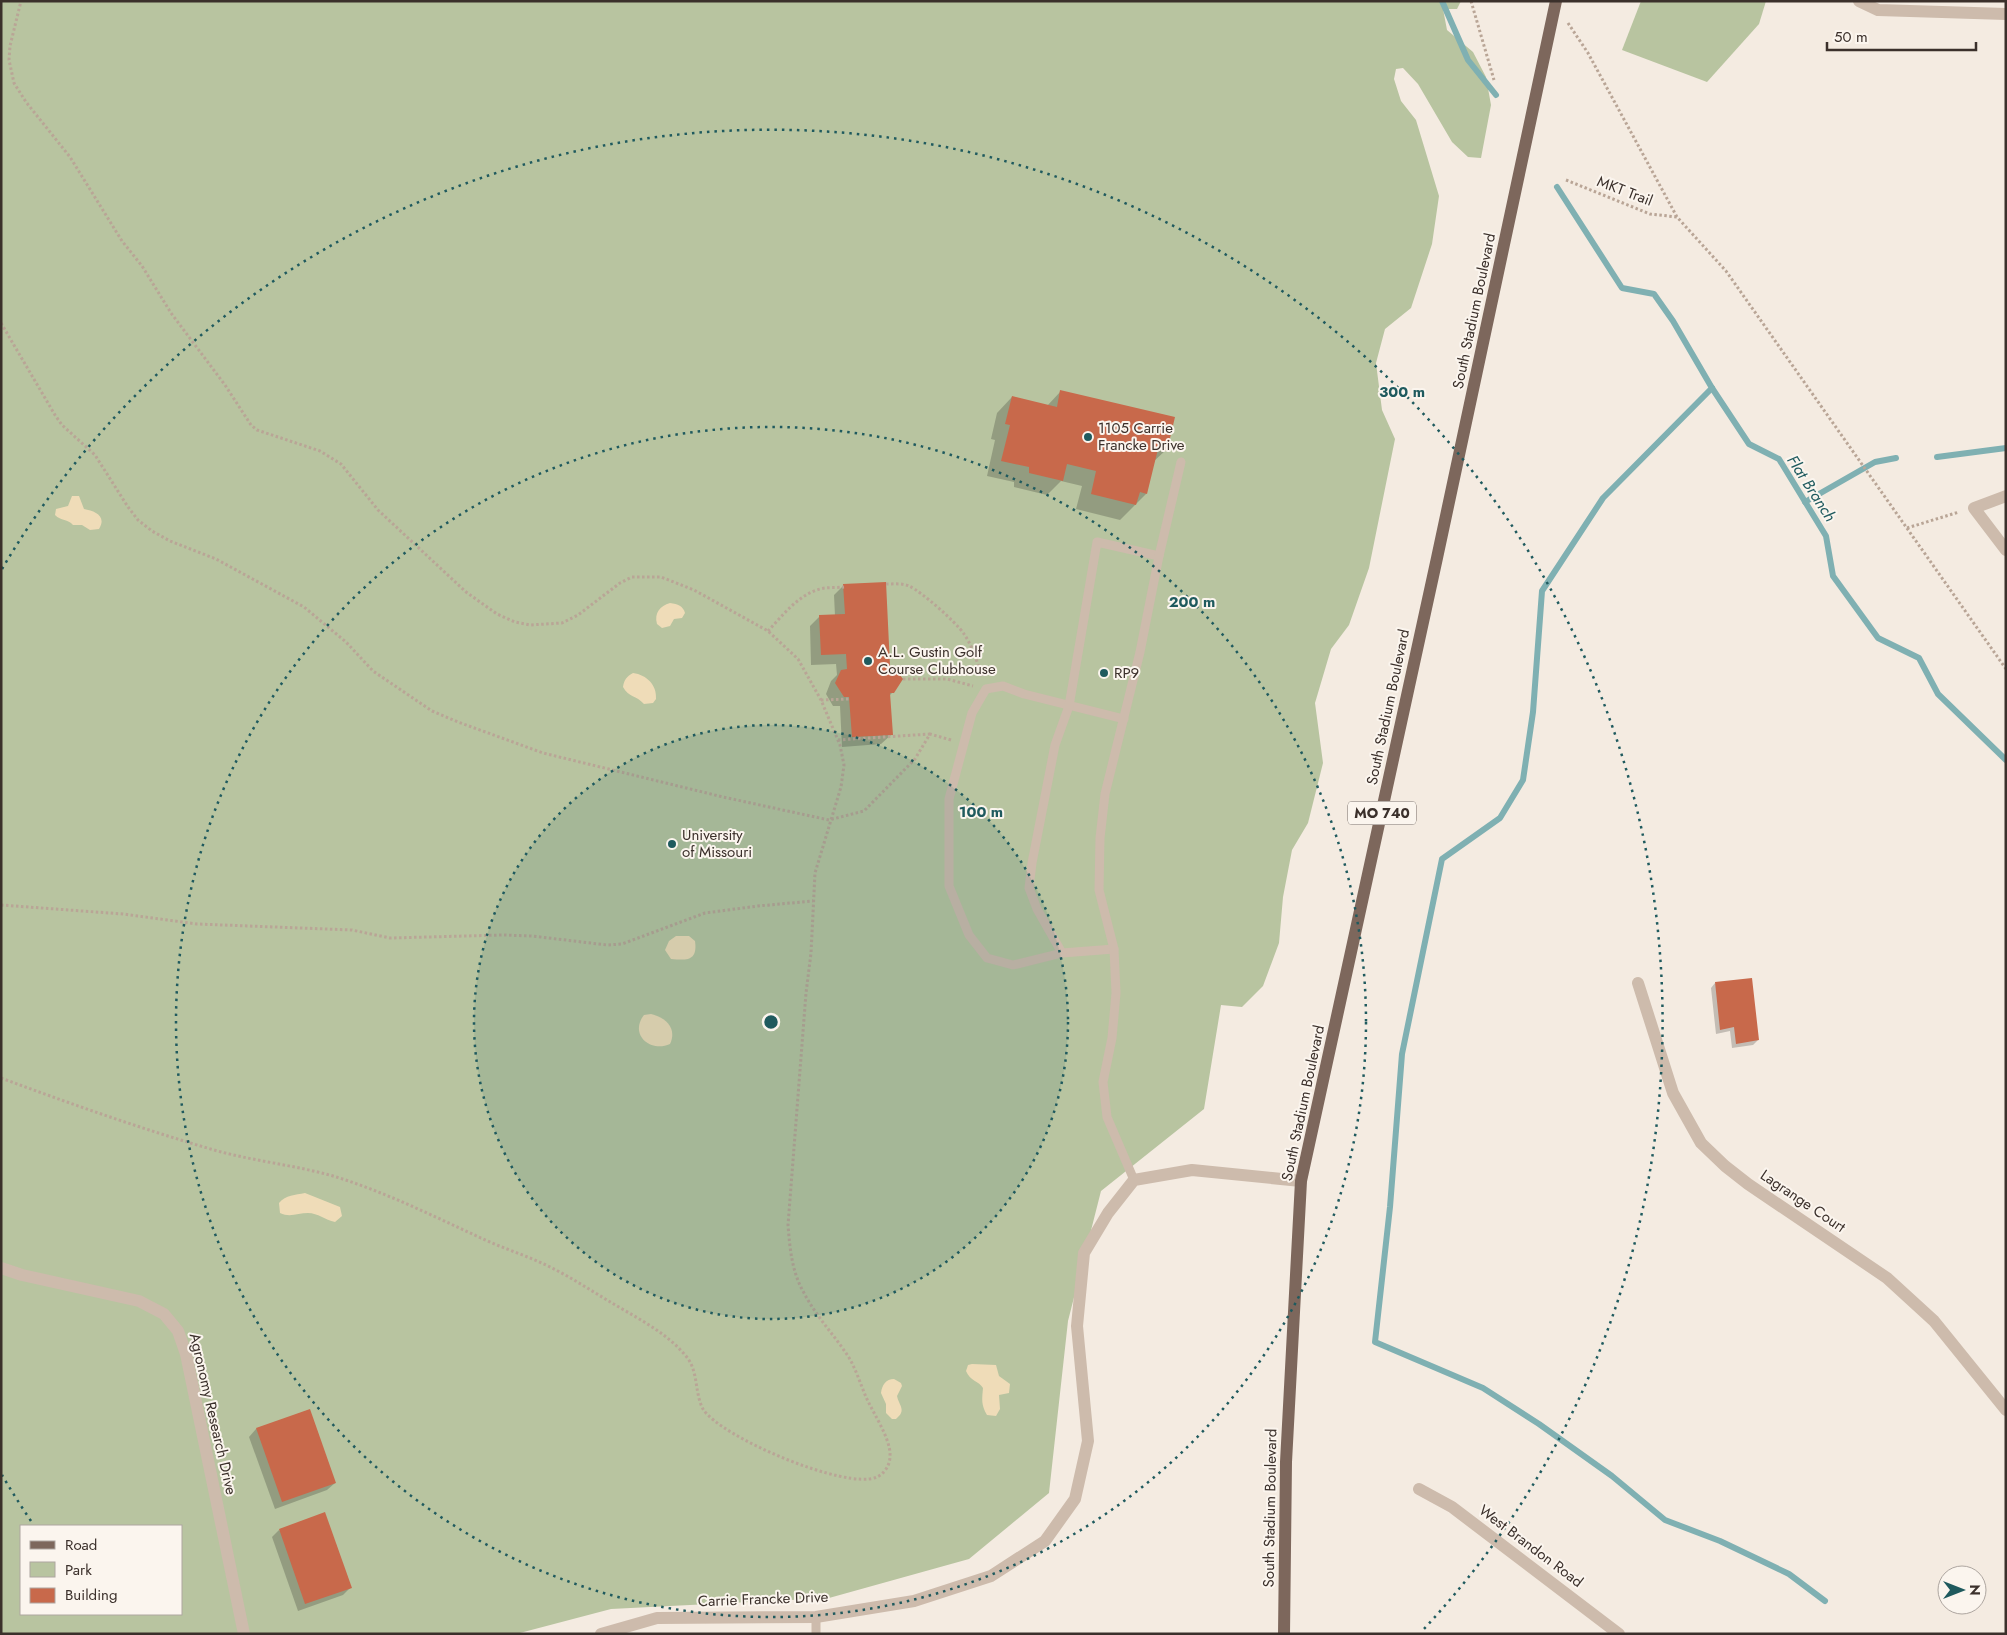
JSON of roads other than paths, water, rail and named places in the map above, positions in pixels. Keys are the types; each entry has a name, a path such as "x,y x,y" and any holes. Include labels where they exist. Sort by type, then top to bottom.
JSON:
{"main road":[{"name":"South Stadium Boulevard","path":"1284,1634 1286,1462 1302,1181 1438,558 1556,3"}],"street":[{"path":"1859,1 1878,10 2006,14"},
{"path":"2006,496 1974,508 2006,550"},
{"name":"Lagrange Court","path":"1638,983 1673,1093 1701,1143 1725,1166 1748,1184 1887,1278 1934,1321 2006,1410"},
{"path":"1134,1180 1192,1170 1302,1181"},
{"name":"Carrie Francke Drive","path":"600,1634 630,1629 657,1618 816,1616 914,1601 992,1576 1045,1541 1075,1499 1088,1441 1077,1326 1084,1253 1108,1213 1134,1180"},
{"name":"Agronomy Research Drive","path":"1,1268 22,1275 139,1302 164,1314 178,1331 186,1354 244,1634"},
{"name":"West Brandon Road","path":"1419,1489 1452,1507 1619,1634"}],"lane":[{"path":"1134,1180 1107,1117 1103,1082 1112,1038 1116,993 1114,948 1099,890 1100,838 1105,794 1140,652 1158,556 1181,462"},
{"path":"1062,953 1037,909 1029,888 1054,745 1069,706 1098,542 1158,556"},
{"path":"1114,948 1062,953 1013,965 987,958 969,935 949,886 949,799 972,713 986,689 1003,686 1024,694 1124,719"},
{"path":"816,1616 816,1634"}],"waterway":[{"name":"Flat Branch","path":"1442,1 1468,60 1496,95"},
{"name":"Flat Branch","path":"1557,187 1622,288 1654,294 1673,321 1712,388 1749,444 1779,459 1826,536 1833,576 1878,638 1919,658 1938,694 2006,760"},
{"path":"1712,388 1603,498 1542,591 1533,712 1523,780 1500,818 1442,859 1402,1054 1390,1207 1375,1342 1483,1388 1539,1424 1612,1476 1665,1520 1720,1541 1789,1574 1825,1601"},
{"path":"1937,457 2006,448"},
{"path":"1805,502 1875,462 1896,458"}],"place":[{"name":"1105 Carrie Francke Drive","path":"1088,437"},
{"name":"A.L. Gustin Golf Course Clubhouse","path":"868,661"},
{"name":"RP9","path":"1104,673"},
{"name":"University of Missouri","path":"672,844"}]}
